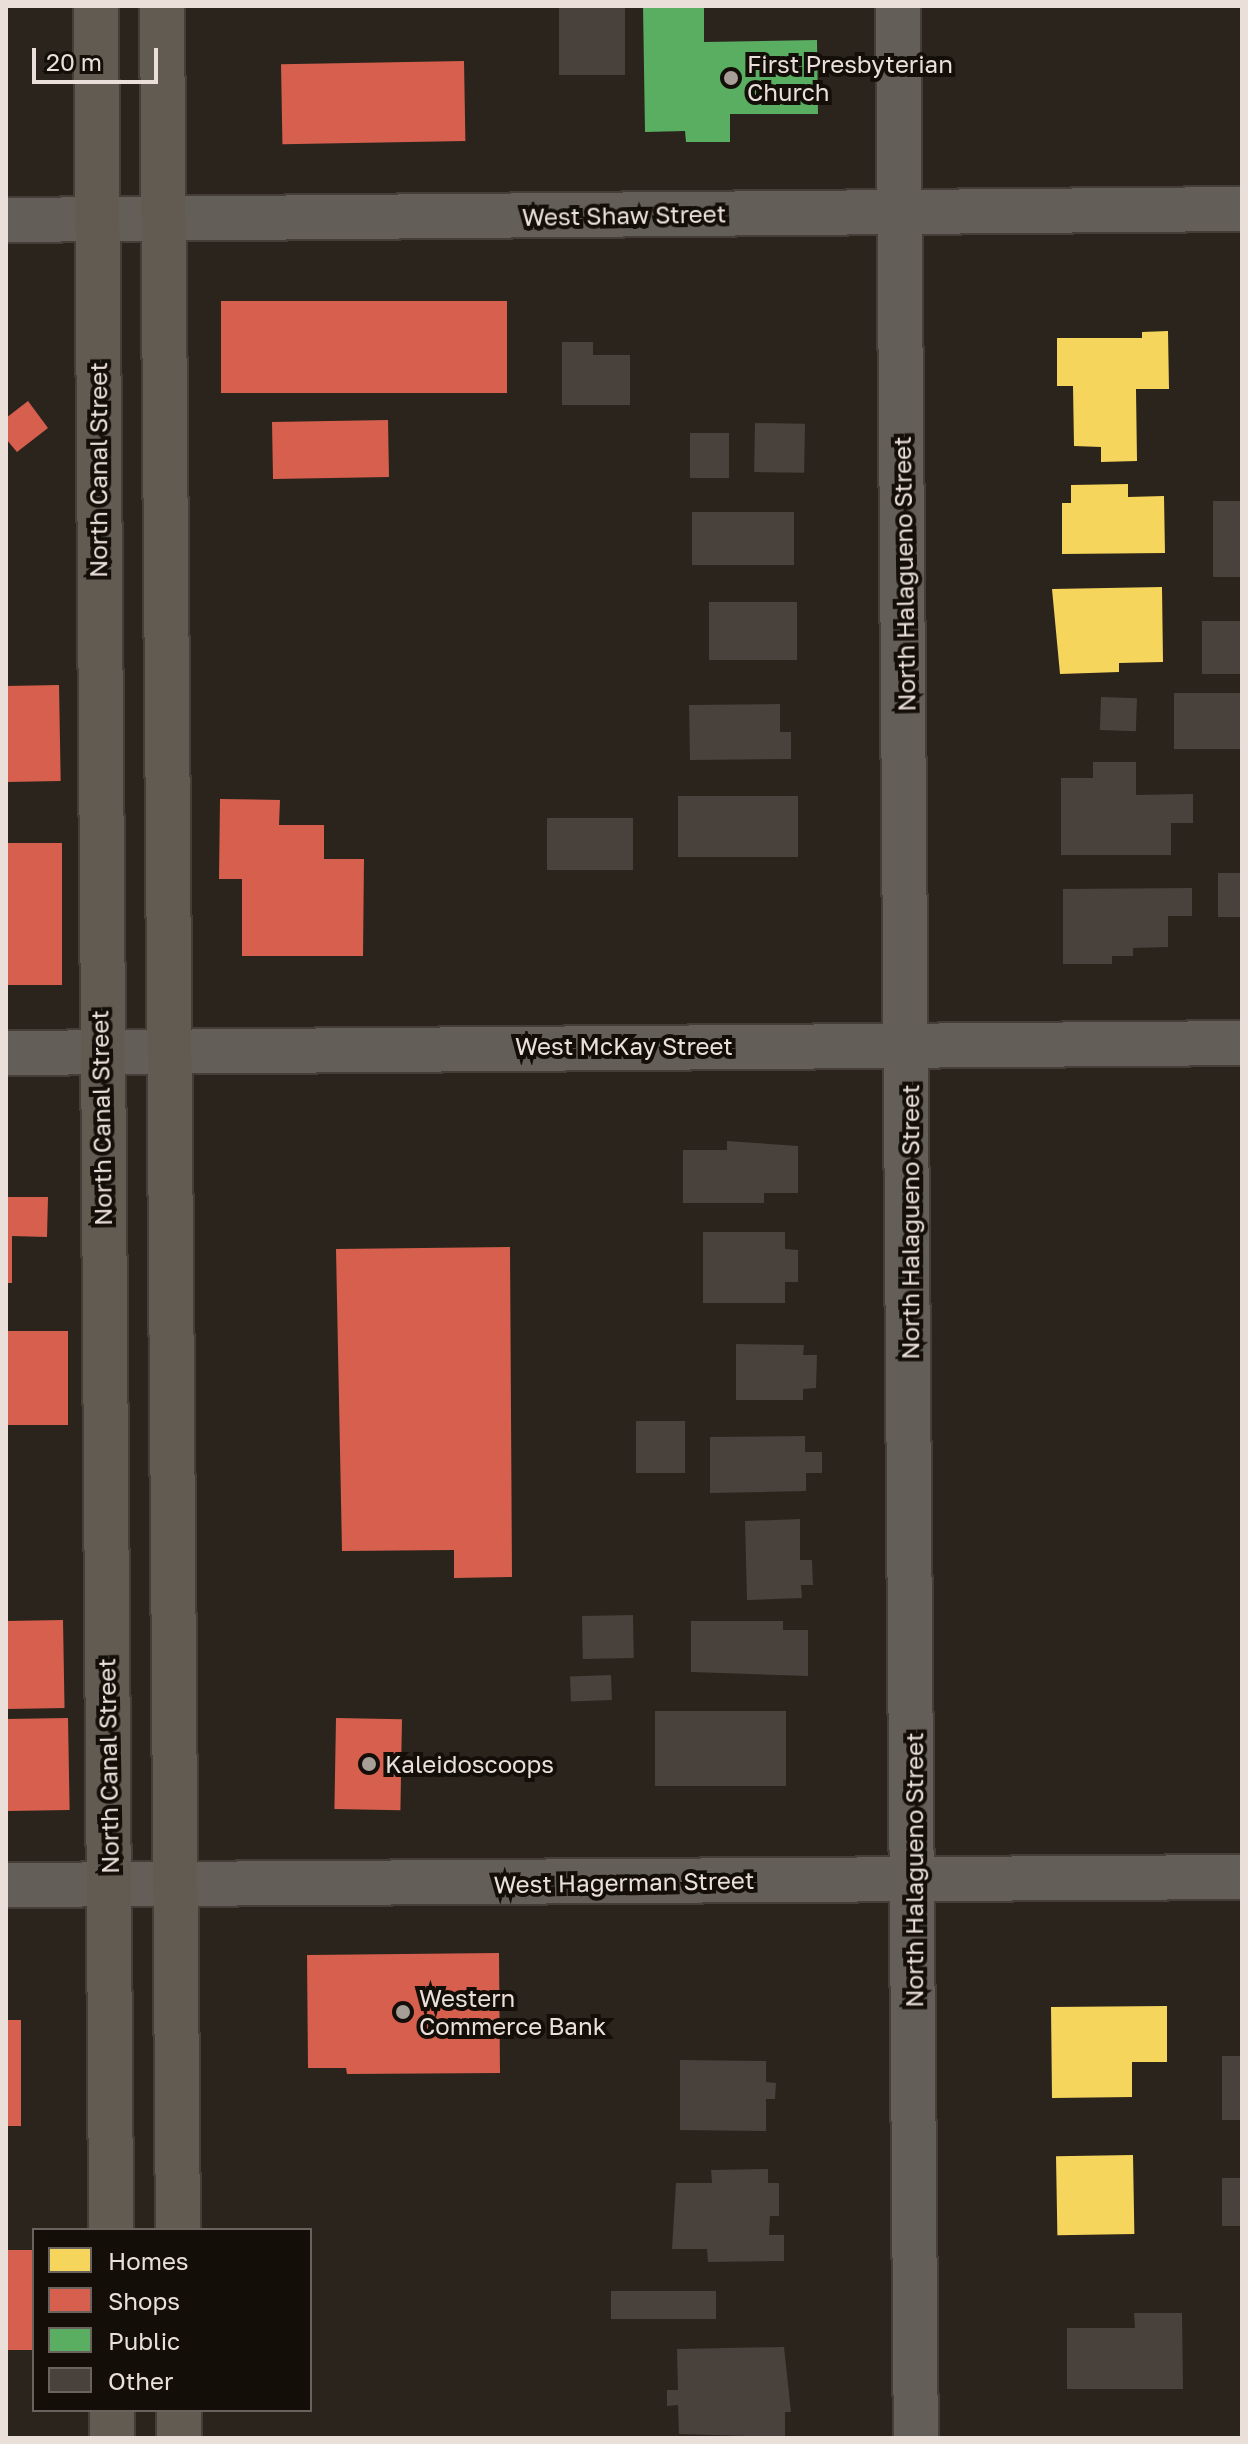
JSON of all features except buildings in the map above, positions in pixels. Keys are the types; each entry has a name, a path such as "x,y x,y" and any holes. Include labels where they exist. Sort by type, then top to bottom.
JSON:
{"highway":[{"name":"North Canal Street","path":"96,6 111,2228"},
{"path":"162,6 172,1052 178,2228"},
{"path":"112,2412 112,2438"},
{"path":"179,2412 179,2438"}],"street":[{"name":"North Halagueno Street","path":"898,6 910,1044 916,2438"},
{"name":"West Shaw Street","path":"6,220 164,221 1242,209"},
{"name":"West McKay Street","path":"6,1053 1242,1043"},
{"name":"West Hagerman Street","path":"6,1885 1242,1877"}],"place":[{"name":"First Presbyterian Church","path":"731,78"},
{"name":"Kaleidoscoops","path":"369,1764"},
{"name":"Western Commerce Bank","path":"403,2012"}]}
